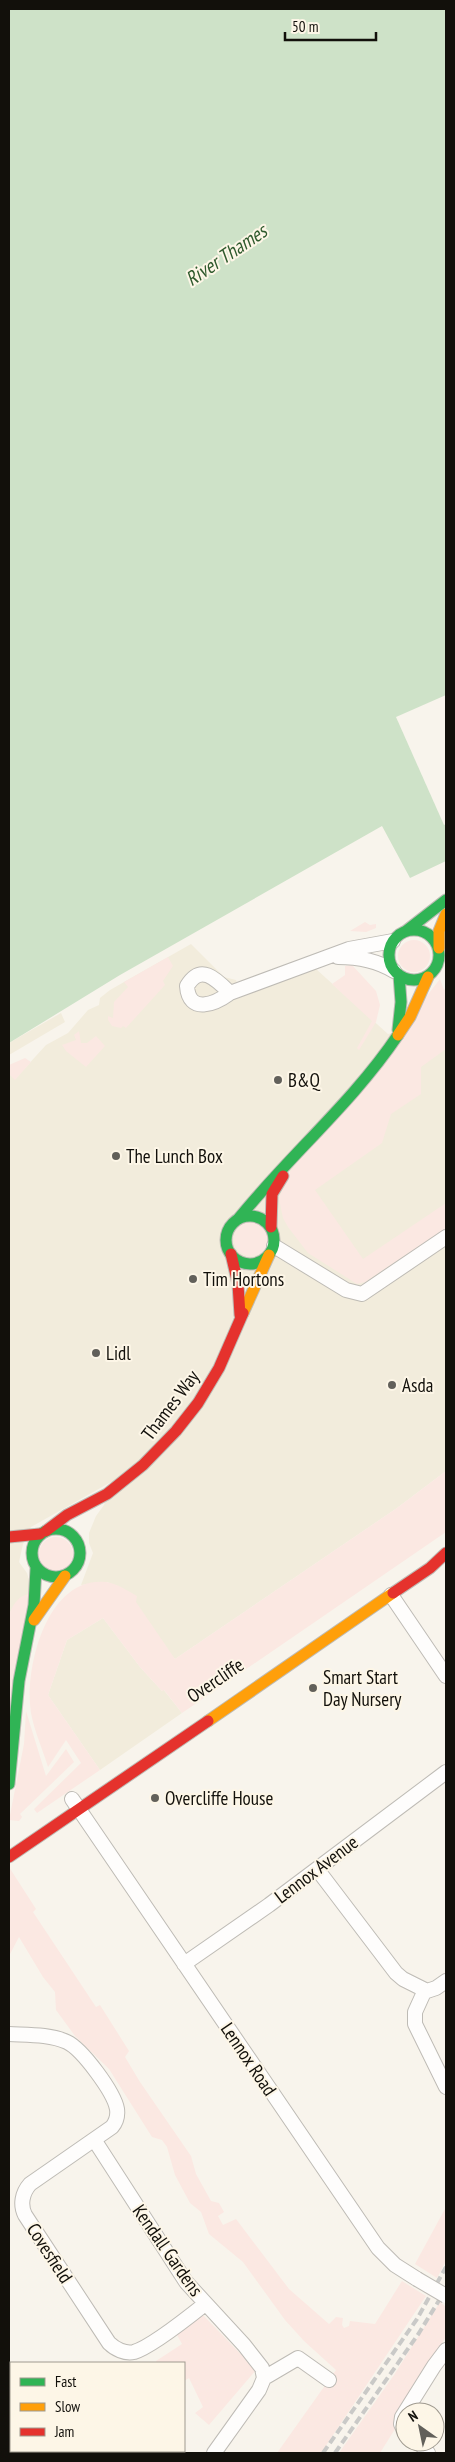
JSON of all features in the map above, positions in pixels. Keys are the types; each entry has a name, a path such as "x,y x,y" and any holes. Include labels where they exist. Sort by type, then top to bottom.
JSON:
{"street":[{"path":"230,993 329,958 349,949 393,941 429,911 446,900"},
{"path":"239,1218 246,1216 260,1217 271,1227 274,1234 272,1250 264,1260 250,1264 242,1263 231,1254 227,1248 226,1234 229,1228 264,1186 298,1154 369,1074 410,1017 428,977 438,964 439,931 446,914"},
{"path":"406,931 422,931 430,935 439,948"},
{"path":"393,941 389,956 396,973 401,1002 396,1037"},
{"path":"329,958 367,959 412,981 428,977"},
{"path":"271,1227 272,1194 298,1154"},
{"path":"272,1250 346,1290 362,1294 446,1237"},
{"name":"Thames Way","path":"91,1514 107,1494 156,1453 198,1403 219,1368 272,1250"},
{"name":"Thames Way","path":"231,1254 241,1294 240,1320"},
{"name":"Thames Way","path":"43,1533 67,1515 107,1494"},
{"path":"31,1623 65,1576 77,1565 80,1557 79,1544 84,1526"},
{"path":"9,1537 64,1530 75,1538 79,1544"},
{"path":"9,1784 14,1761 21,1665 31,1623 37,1582 33,1545 43,1533"},
{"path":"12,1550 49,1576 65,1576"},
{"name":"Overcliffe","path":"12,1848 76,1804 198,1727 430,1568 445,1554"},
{"name":"Overcliffe","path":"242,1683 397,1577 445,1554"},
{"name":"Overcliffe","path":"334,1620 345,1619 386,1591 391,1595"},
{"path":"391,1595 446,1676"},
{"name":"Overcliffe","path":"116,1769 126,1770 188,1728 198,1727"},
{"name":"Lennox Avenue","path":"184,1964 317,1869 446,1772"},
{"name":"Overcliffe","path":"76,1804 93,1785"},
{"name":"Lennox Road","path":"76,1804 378,2248 395,2265 446,2296"},
{"path":"317,1869 396,1973 425,1990 433,1990 446,1981"},
{"path":"425,1990 415,2012 415,2024 446,2087"},
{"name":"Covesfield","path":"9,2034 62,2040 74,2046 83,2055 112,2096 117,2110 114,2125 95,2141 28,2186 23,2195 23,2209 109,2343 120,2351 135,2351 205,2304"},
{"name":"Kendall Gardens","path":"95,2141 186,2282 244,2345 262,2368 264,2378"},
{"path":"411,2402 446,2350"},
{"path":"214,2453 258,2390 264,2378 299,2358 329,2380"}],"shaded area":[{"path":"365,922 370,925 376,924 376,928 366,932 350,931"},
{"path":"414,940 425,945 430,956 425,967 414,972 403,967 398,956 403,945"},
{"path":"191,944 224,977 236,980 242,995 316,969 388,1034 446,1020 446,1471 397,1508 175,1659 108,1582 81,1585 93,1553 89,1543 89,1533 96,1516 104,1505 111,1482 31,1527 23,1544 19,1562 27,1573 31,1587 9,1742 9,1074 15,1079 46,1045 68,1033 88,1010 99,1005 100,998 110,990"},
{"path":"168,957 173,966 163,981 165,985 126,1028 123,1026 121,1028 112,1026 108,1016 113,1018 114,1002 128,987 124,982"},
{"path":"352,965 376,991 380,1005 376,1022 359,1050 357,1048 372,1021 332,984 345,975 345,966"},
{"path":"440,979 444,990 446,987 446,1049 421,1067 421,1094 391,1114 382,1143 315,1190 363,1259 446,1203 446,1228 365,1282 357,1284 308,1253 283,1218 279,1199 286,1177"},
{"path":"61,1013 65,1022 9,1055 9,1043"},
{"path":"79,1031 81,1043 87,1043 96,1036 105,1046 86,1067 66,1051 62,1045 76,1040 74,1035"},
{"path":"25,1058 31,1062 15,1080 9,1074 9,1065"},
{"path":"251,1222 258,1223 263,1227 267,1232 267,1246 263,1251 258,1255 251,1256 244,1255 239,1251 235,1246 234,1239 235,1232 239,1227 244,1223"},
{"path":"446,1471 446,1532 182,1713 164,1690 162,1691 140,1667 103,1618 67,1640 48,1695 100,1770 37,1813 34,1809 81,1763 66,1740 48,1767 35,1727 30,1704 30,1686 38,1644 56,1606 70,1592 86,1584 106,1582 137,1596 136,1602 175,1659 397,1508"},
{"path":"56,1537 63,1538 68,1542 72,1547 72,1561 68,1566 63,1570 56,1571 49,1570 44,1566 40,1561 39,1554 40,1547 44,1542 49,1538"},
{"path":"31,1594 9,1742 10,1612 18,1600 23,1596"},
{"path":"103,1618 140,1667 162,1691 163,1689 182,1713 100,1770 48,1695 67,1640"},
{"path":"26,1711 46,1776 66,1749 74,1762 20,1814 22,1817 19,1821 9,1820 24,1744"},
{"path":"9,1867 36,1909 33,1912 96,2007 100,2005 129,2051 125,2057 191,2156 196,2174 211,2201 219,2203 224,2212 218,2216 223,2225 236,2219 289,2289 329,2324 336,2317 343,2318 342,2325 344,2328 349,2326 350,2321 375,2324 402,2281 426,2296 321,2453 277,2453 336,2370 304,2341 285,2320 243,2262 209,2234 201,2212 190,2203 175,2175 167,2147 162,2140 152,2137 109,2069 75,2036 56,2010 55,1992 43,1977 19,1937 9,1956"},
{"path":"446,2207 446,2261 437,2278 415,2264"},
{"path":"440,2302 446,2307 446,2337 403,2402 395,2402 395,2429 380,2453 339,2453 394,2375"},
{"path":"203,2315 256,2370 209,2425 195,2413 203,2407 189,2378 185,2380 185,2362 156,2361 182,2344 177,2335"}],"water":[{"name":"River Thames","path":"9,9 446,9 446,861 410,878 382,826 120,975 9,1043"}],"pier":[{"path":"446,695 446,824 444,825 396,717"}],"railway":[{"path":"323,2453 417,2319 446,2267"},
{"path":"335,2453 419,2333 446,2289"}],"traffic: fast":[{"path":"406,931 446,900"},
{"path":"409,930 419,930 432,937 439,950 439,955 439,960 432,973 419,980 409,980 400,976 393,969 389,960 389,950 393,941 400,934 409,930"},
{"path":"398,1030 401,1002 399,975"},
{"path":"239,1218 361,1083 398,1035"},
{"path":"245,1216 255,1216 264,1220 270,1226 274,1240 270,1254 264,1260 255,1264 245,1264 236,1260 230,1254 226,1245 226,1235 230,1226 236,1220 245,1216"},
{"path":"51,1529 61,1529 70,1533 76,1539 80,1553 76,1567 70,1573 61,1577 51,1577 42,1573 36,1567 32,1558 32,1548 36,1539 42,1533 51,1529"},
{"path":"9,1784 19,1681 34,1605 36,1568"}],"traffic: slow":[{"path":"439,948 439,931 446,914"},
{"path":"398,1035 410,1017 428,977"},
{"path":"243,1313 269,1255"},
{"path":"34,1620 65,1576"},
{"path":"208,1721 393,1593"}],"traffic: jam":[{"path":"271,1227 272,1194 283,1176"},
{"path":"231,1254 238,1284 240,1315"},
{"path":"46,1531 67,1515 107,1494 143,1465 176,1431 198,1403 219,1368 243,1313"},
{"path":"9,1537 40,1534"},
{"path":"393,1593 430,1568 446,1553"},
{"path":"9,1857 208,1721"}],"place":[{"name":"B&Q","path":"278,1080"},
{"name":"The Lunch Box","path":"116,1156"},
{"name":"Tim Hortons","path":"193,1279"},
{"name":"Lidl","path":"96,1353"},
{"name":"Asda","path":"392,1385"},
{"name":"Smart Start Day Nursery","path":"313,1688"},
{"name":"Overcliffe House","path":"155,1798"}]}
